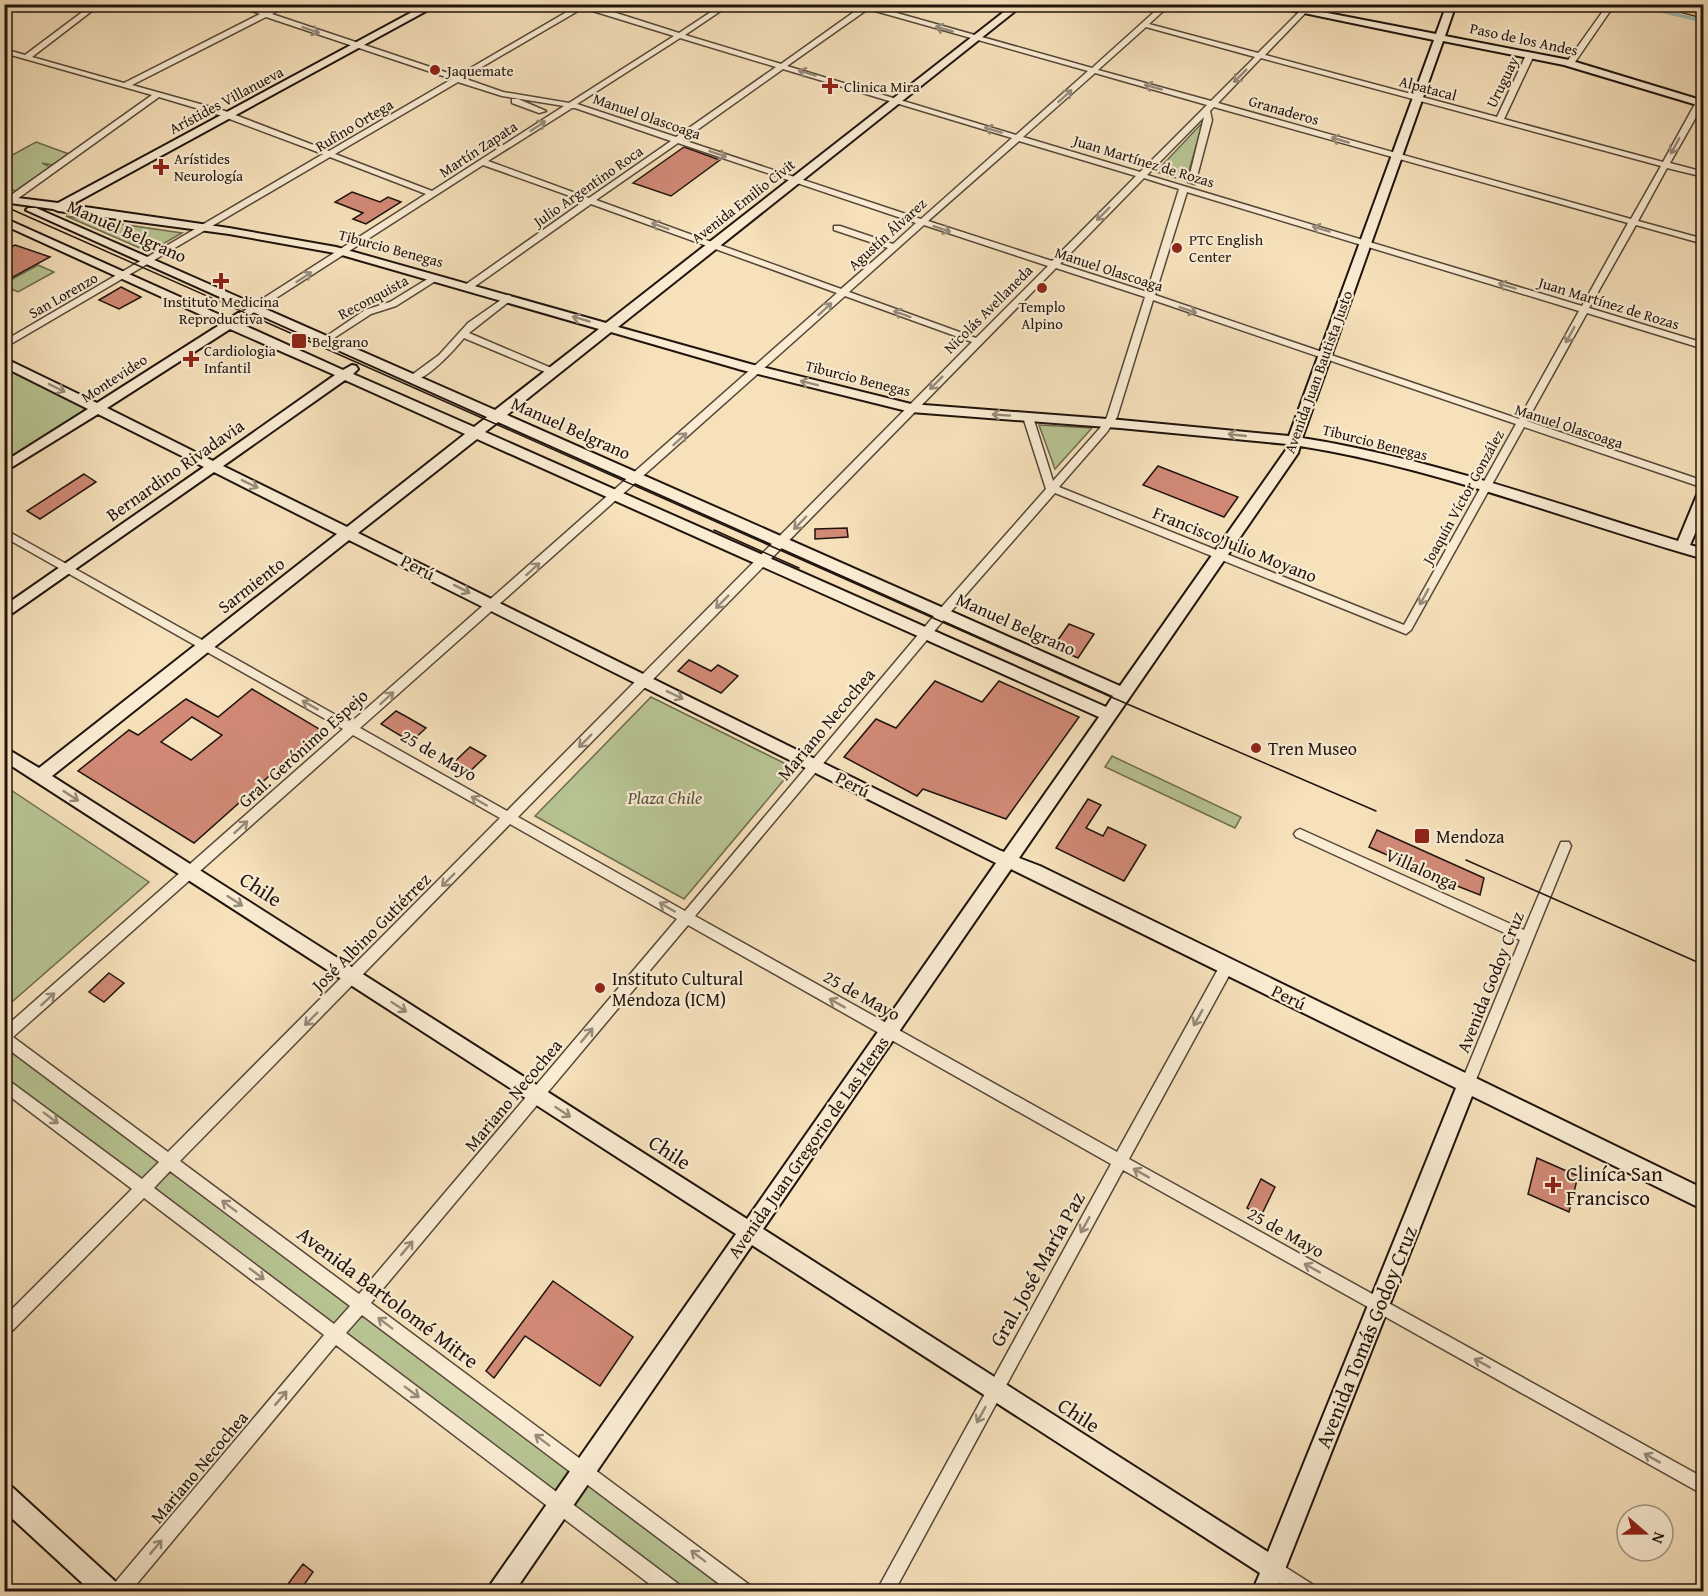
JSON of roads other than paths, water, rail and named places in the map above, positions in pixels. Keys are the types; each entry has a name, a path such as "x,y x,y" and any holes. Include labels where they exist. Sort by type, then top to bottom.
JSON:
{"main road":[{"path":"1656,4 1704,15"}],"street":[{"path":"27,57 98,4"},
{"name":"Manuel Olascoaga","path":"236,4 502,94 572,105 1150,297 1704,485"},
{"path":"126,85 286,4"},
{"name":"Arístides Villanueva","path":"4,237 435,4"},
{"name":"Martín Zapata","path":"242,316 728,4"},
{"name":"Granaderos","path":"857,4 1704,242"},
{"name":"Avenida Emilio Civit","path":"486,424 1020,4"},
{"name":"Agustín Álvarez","path":"626,486 1168,4"},
{"name":"Paso de los Andes","path":"1264,4 1307,8 1570,63 1702,101"},
{"name":"Avenida Juan Bautista Justo","path":"1116,704 1293,450 1296,431 1452,4"},
{"path":"1570,63 1612,4"},
{"name":"Juan Martínez de Rozas","path":"581,5 1142,175 1188,185 1704,346"},
{"name":"Rufino Ortega","path":"136,268 581,5"},
{"name":"Julio Argentino Roca","path":"468,287 868,6"},
{"name":"Nicolás Avellaneda","path":"764,561 911,408 1307,8"},
{"name":"Alpatacal","path":"1145,25 1704,175"},
{"path":"4,51 229,116 433,194"},
{"name":"Uruguay","path":"1499,121 1530,55"},
{"path":"7,199 159,94"},
{"name":"Manuel Olascoaga","path":"502,94 542,111"},
{"name":"Joaquín Víctor González","path":"1406,630 1702,101"},
{"path":"1109,423 1208,121 1206,111"},
{"path":"1198,119 1204,117 1208,121"},
{"path":"483,162 977,342"},
{"name":"Tiburcio Benegas","path":"7,199 206,228 343,252 757,370 911,408 1109,423 1295,441 1351,450 1485,487 1704,554"},
{"name":"Manuel Belgrano","path":"7,199 412,379 486,424 626,486 764,561 934,623 1116,704"},
{"name":"Manuel Belgrano","path":"4,221 345,375 486,424 626,486 782,542 934,623 1116,704"},
{"path":"837,228 895,247"},
{"name":"San Lorenzo","path":"4,345 136,268"},
{"name":"Reconquista","path":"325,340 368,312 393,304 434,278"},
{"path":"412,379 442,357 476,321 508,298"},
{"name":"Montevideo","path":"4,468 242,316"},
{"path":"463,334 553,372"},
{"name":"Bernardino Rivadavia","path":"4,614 368,359"},
{"name":"Perú","path":"4,362 1007,861 1034,871 1704,1200"},
{"path":"1028,417 1048,484 1052,488"},
{"name":"Mariano Necochea","path":"118,1592 934,623 1109,423"},
{"name":"Sarmiento","path":"40,776 486,424"},
{"name":"Gral. Gerónimo Espejo","path":"4,1037 626,486"},
{"name":"Francisco Julio Moyano","path":"1052,488 1406,630"},
{"path":"1682,548 1704,495"},
{"name":"25 de Mayo","path":"4,532 888,1032 1704,1487"},
{"name":"José Albino Gutiérrez","path":"4,1329 764,561"},
{"name":"Avenida Juan Gregorio de Las Heras","path":"499,1592 1116,704"},
{"name":"Chile","path":"4,753 1309,1592"},
{"name":"Villalonga","path":"1300,834 1528,938"},
{"name":"Avenida Godoy Cruz","path":"1468,1083 1566,846"},
{"name":"Gral. José María Paz","path":"884,1592 1227,966"},
{"name":"Avenida Bartolomé Mitre","path":"4,1037 745,1592"},
{"path":"4,1083 675,1592"},
{"name":"Avenida Tomás Godoy Cruz","path":"1264,1592 1468,1083"},
{"path":"4,1495 110,1592"}],"waterway":[{"path":"1627,4 1704,21"}],"tram line":[{"path":"4,206 1118,700 1376,811"},
{"path":"714,530 799,568"},
{"path":"1466,860 1704,965"}],"place":[{"name":"Jaquemate","path":"435,70"},
{"name":"Clinica Mira","path":"830,86"},
{"name":"Arístides Neurología","path":"161,167"},
{"name":"PTC English Center","path":"1177,248"},
{"name":"Instituto Medicina Reproductiva","path":"221,281"},
{"name":"Templo Alpino","path":"1042,288"},
{"name":"Belgrano","path":"299,341"},
{"name":"Cardiologia Infantil","path":"191,359"},
{"name":"Tren Museo","path":"1256,748"},
{"name":"Mendoza","path":"1422,836"},
{"name":"Instituto Cultural Mendoza (ICM)","path":"600,988"},
{"name":"Cliníca San Francisco","path":"1553,1185"}],"park label":[{"name":"Plaza Chile","path":"665,797"}]}
